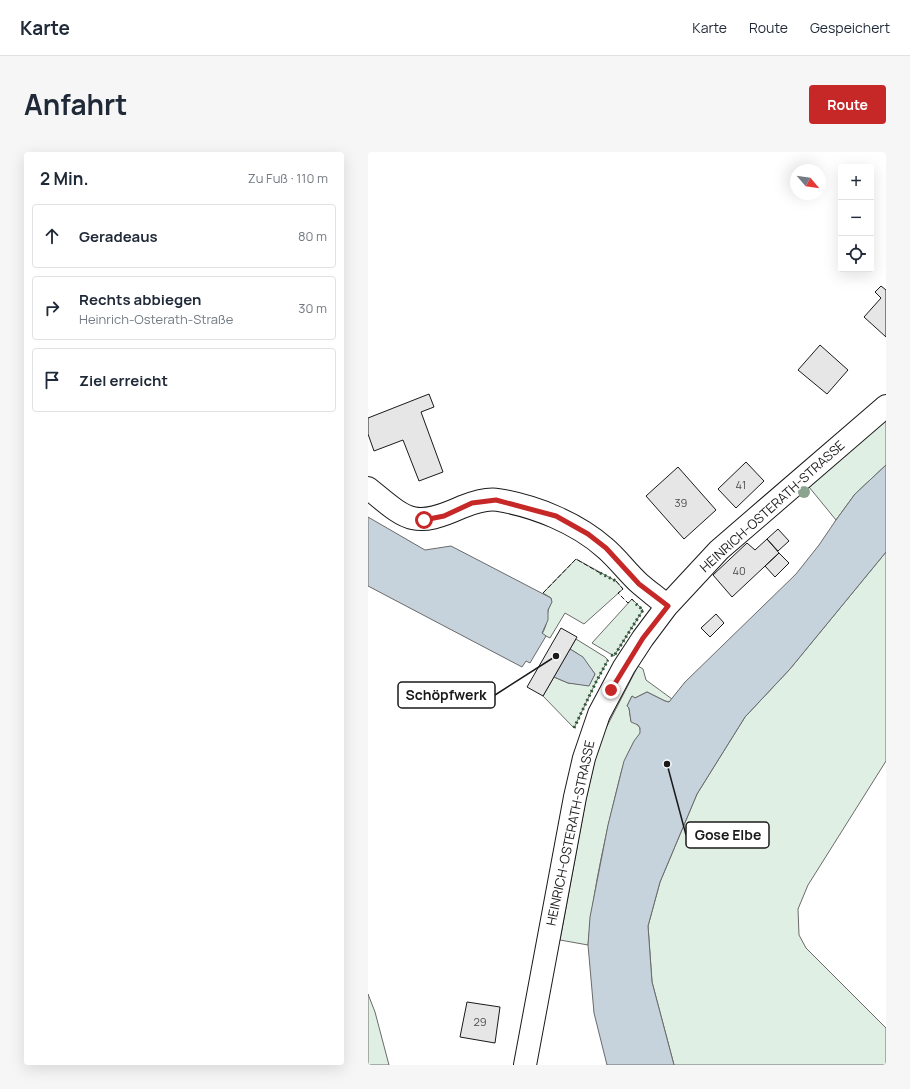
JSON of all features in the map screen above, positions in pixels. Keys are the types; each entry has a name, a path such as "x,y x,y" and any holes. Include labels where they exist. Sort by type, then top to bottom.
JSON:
{"street":[{"name":"HEINRICH-OSTERATH-STRASSE","path":"525,1065 575,797 591,732 598,714 624,667 643,638 668,606 719,550 886,406"},
{"path":"368,488 398,513 411,519 424,520 444,516 472,503 496,500 556,516 588,534 606,548 639,584 668,606"}],"green space":[{"path":"886,418 886,465 855,494 836,520 809,487"},
{"path":"886,552 886,761 808,885 798,909 799,935 806,948 886,1028 886,1065 674,1065 652,982 648,926 660,882 697,794 745,717 790,669"},
{"path":"576,559 616,581 623,589 584,624 565,613 550,638 542,634 546,625 551,603 551,598 543,593"},
{"path":"632,599 643,610 614,656 592,643"},
{"path":"576,639 608,660 574,728 543,696 554,677 568,683 589,685 595,674 578,654 570,649"},
{"path":"638,666 643,669 646,680 672,699 669,702 665,701 647,692 635,698 632,696 627,706 629,708 631,721 639,726 640,733 626,757 621,773 597,880 588,945 560,940 586,799 597,751 605,730"},
{"path":"368,994 375,1012 389,1065 368,1065"}],"shaded area":[{"path":"886,465 886,552 790,669 745,717 697,794 660,882 648,926 652,982 674,1065 607,1065 594,1013 588,945 590,917 608,825 624,761 634,741 640,733 640,728 638,725 631,722 629,708 627,706 632,696 635,698 647,692 669,702 685,682 796,574 819,545 855,494"},
{"path":"368,517 425,550 451,546 551,598 552,602 548,610 548,620 542,633 546,636 530,663 526,661 522,667 368,586"},
{"path":"570,649 583,657 595,674 589,686 568,683 554,677"}],"building":[{"path":"881,286 886,290 886,337 864,317 881,298 875,292"},
{"path":"820,345 848,370 827,394 798,370"},
{"path":"429,394 434,407 421,412 443,472 419,481 403,440 374,451 368,434 368,418"},
{"path":"746,462 764,481 736,508 718,489"},
{"path":"678,467 716,510 684,539 646,496"},
{"path":"778,529 789,541 778,551 767,539"},
{"path":"767,539 779,553 732,597 713,575 747,543 755,550"},
{"path":"779,553 789,563 775,577 765,566"},
{"path":"716,614 724,623 710,637 701,628"},
{"path":"561,628 577,637 543,696 527,687"},
{"path":"467,1002 500,1007 495,1043 460,1037"}],"hedge":[{"path":"600,573 616,581"},
{"path":"611,655 614,656 643,610 635,603"},
{"path":"574,728 608,660"}],"fence":[{"path":"543,593 576,559 600,573"},
{"path":"616,581 623,589 618,593 628,603 632,599 635,603"}],"place":[{"name":"Schöpfwerk","path":"556,656"},
{"name":"Gose Elbe","path":"667,764"}],"route":[{"path":"424,520 444,516 472,503 496,500 556,516 588,534 606,548 639,584 668,606 643,638 611,690"}]}
